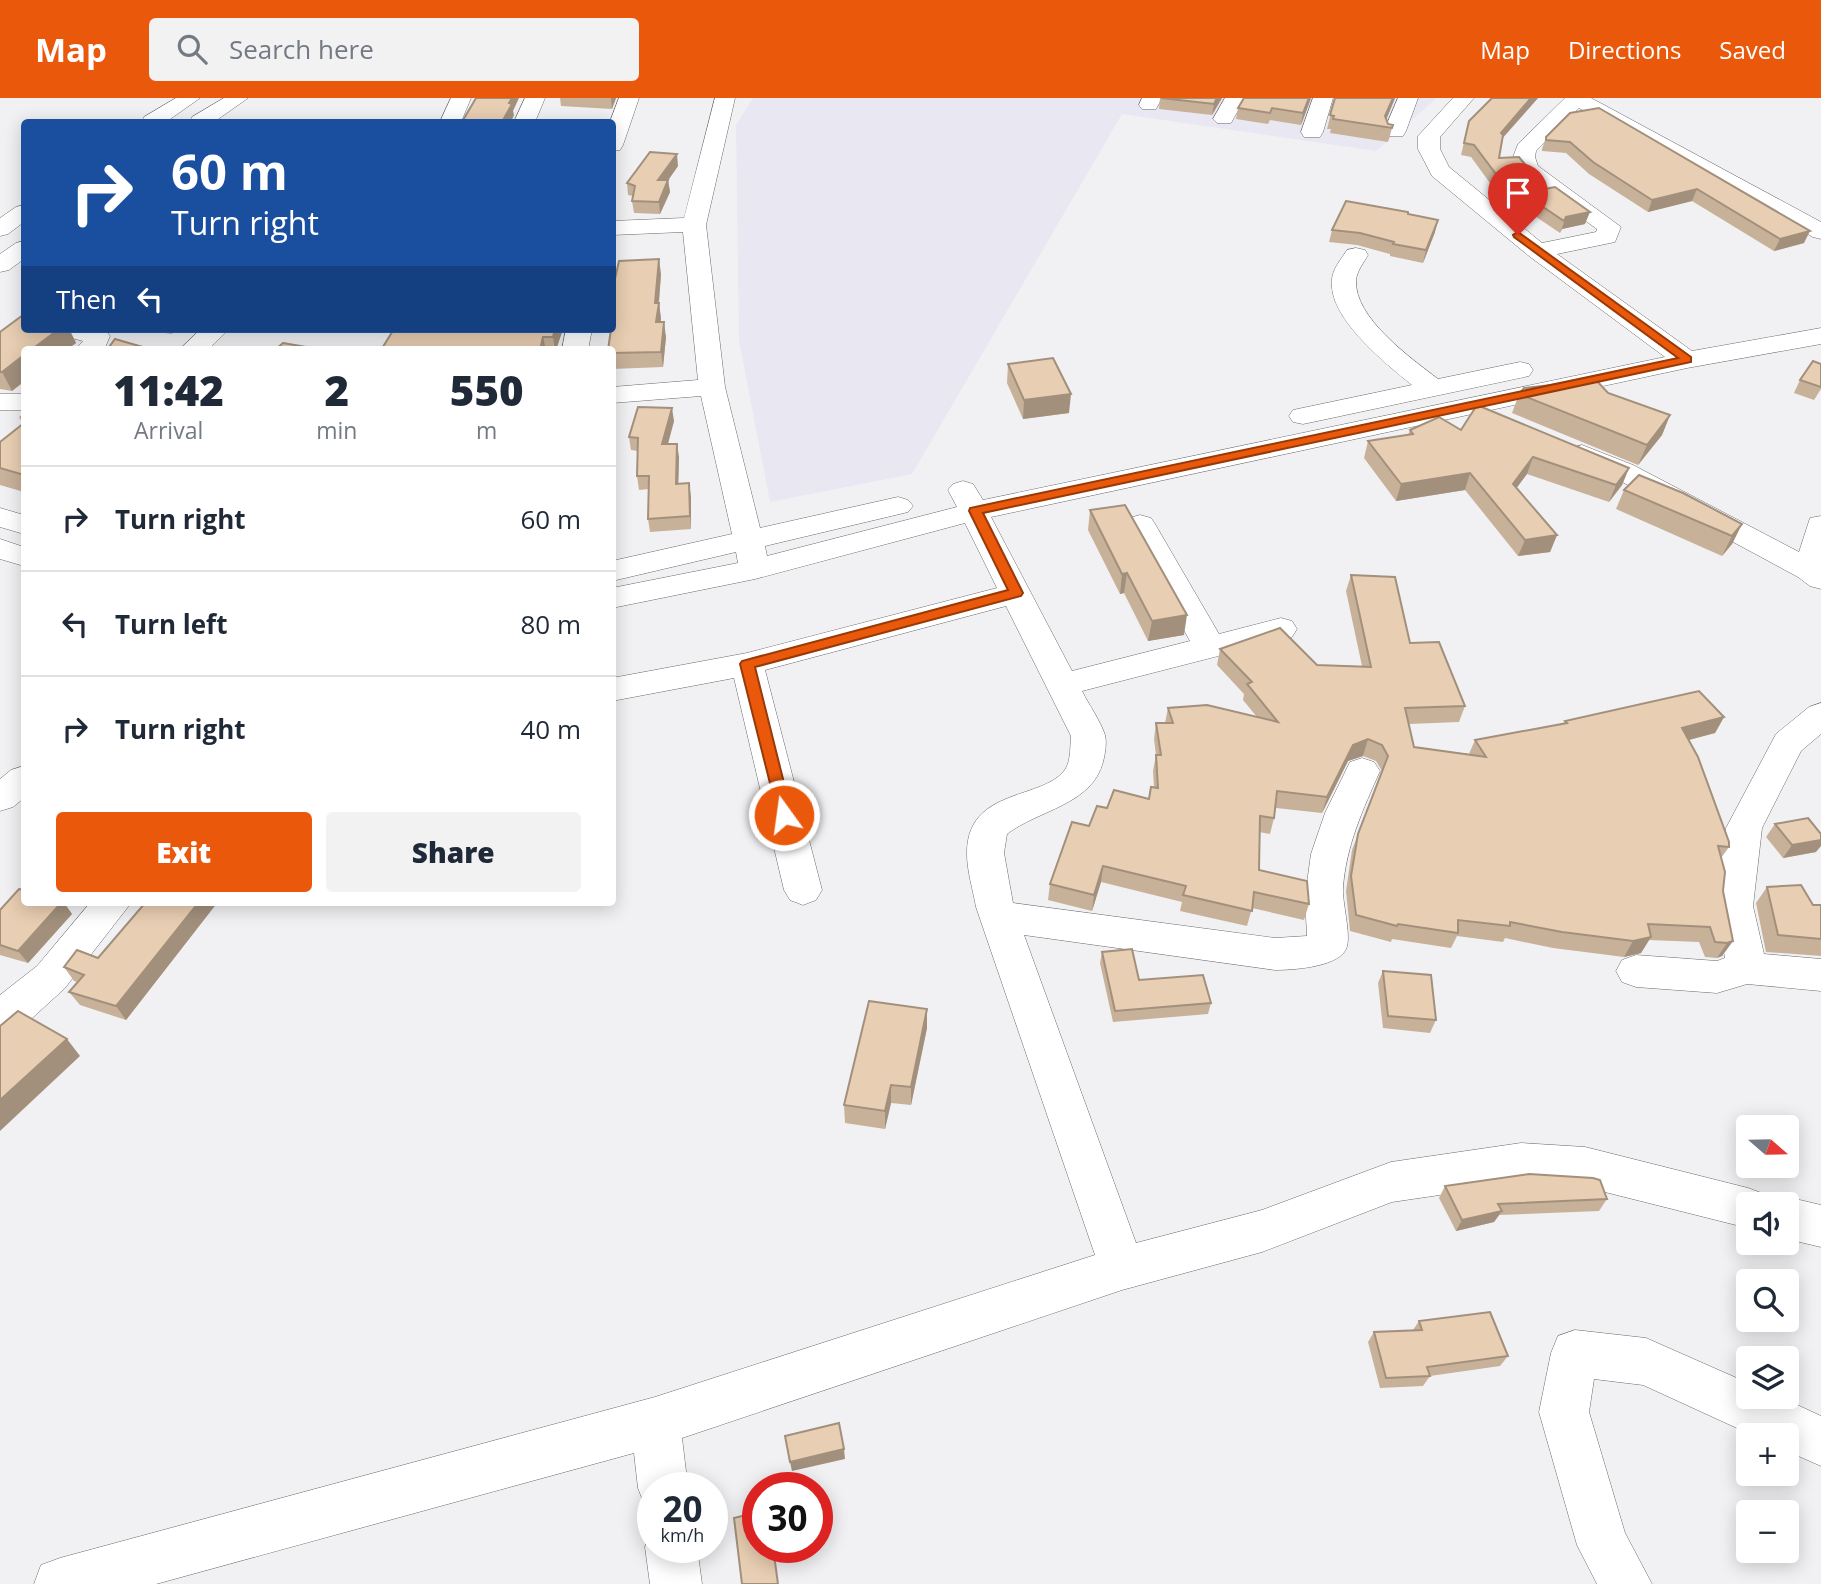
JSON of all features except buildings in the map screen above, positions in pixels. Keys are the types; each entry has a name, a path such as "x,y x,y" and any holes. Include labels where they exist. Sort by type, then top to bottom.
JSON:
{"street":[{"path":"157,119 190,98"},
{"path":"205,119 238,98"},
{"path":"452,119 461,98"},
{"path":"526,119 535,98"},
{"path":"616,134 629,98"},
{"path":"725,98 694,225 712,387 751,555"},
{"path":"1224,119 1235,98"},
{"path":"1312,132 1323,98"},
{"path":"1395,131 1408,98"},
{"path":"1464,98 1429,136 1432,159 1440,171 1537,251 1687,360"},
{"path":"1537,251 1607,237 1609,227 1528,169 1524,157 1526,149 1577,98 1821,232"},
{"path":"0,229 21,214"},
{"path":"616,228 694,225"},
{"path":"0,265 21,250"},
{"path":"1356,255 1344,276 1348,302 1378,341 1432,388"},
{"path":"616,597 751,555 1432,388 1662,342 1821,321"},
{"path":"969,501 1467,407 1687,360 1821,321"},
{"path":"83,333 97,336 93,346"},
{"path":"197,346 211,333"},
{"path":"616,395 712,387"},
{"path":"0,402 21,402"},
{"path":"1467,407 1517,428"},
{"path":"1554,443 1623,471 1815,574 1821,525"},
{"path":"969,501 1088,736 1089,757 1081,778 1065,790 1015,810 990,828 985,853 999,916 1122,1268"},
{"path":"0,517 21,523"},
{"path":"1140,524 1210,647"},
{"path":"0,549 21,555"},
{"path":"616,571 751,555"},
{"path":"616,689 747,664 1016,593"},
{"path":"1062,685 1281,629"},
{"path":"747,664 803,890"},
{"path":"1747,968 1734,906 1744,828 1788,743 1821,715"},
{"path":"999,916 1275,954 1303,955 1318,950 1330,943 1322,916 1333,833 1362,771"},
{"path":"0,798 21,781"},
{"path":"0,1012 15,1009 51,977 110,906"},
{"path":"1636,971 1717,977 1747,968 1821,975"},
{"path":"60,1584 655,1422 1122,1268 1262,1231 1391,1182 1521,1163 1585,1167 1736,1205"},
{"path":"1799,1221 1821,1226"},
{"path":"1626,1584 1603,1545 1564,1412 1575,1353 1646,1362 1821,1441"},
{"path":"655,1422 661,1472"},
{"path":"673,1563 676,1584"}],"shaded area":[{"path":"753,98 1437,98 1376,151 1122,114 912,474 770,502 739,340 736,125"}],"route":[{"path":"784,815 747,664 1016,593 975,511 1687,360 1518,235"}]}
